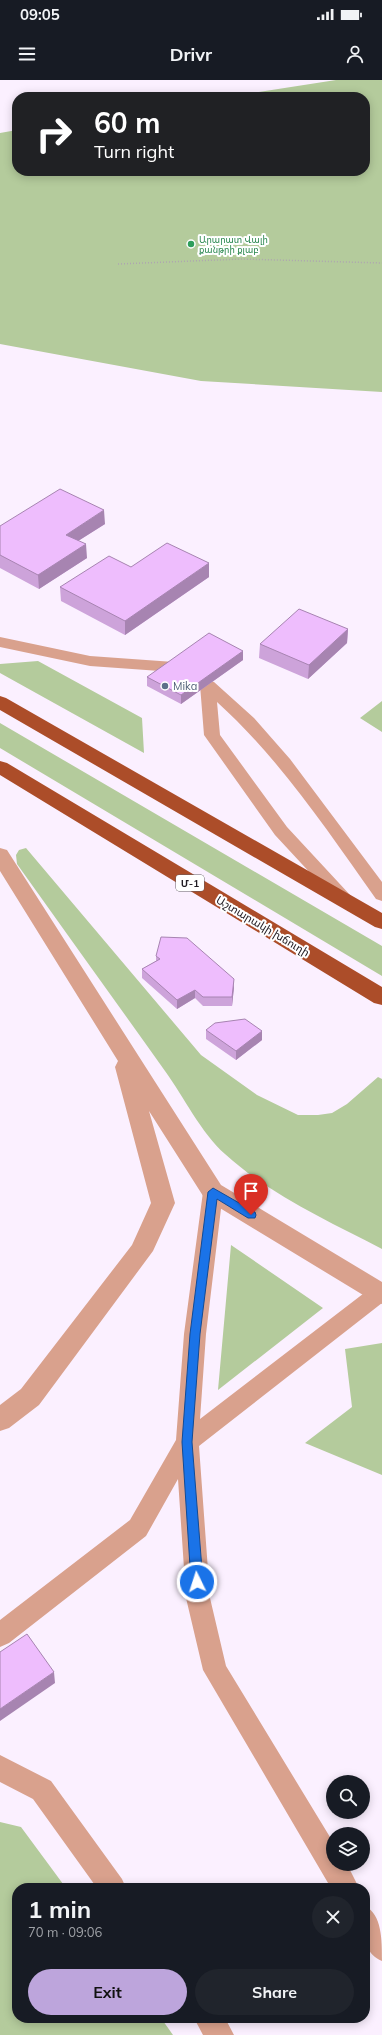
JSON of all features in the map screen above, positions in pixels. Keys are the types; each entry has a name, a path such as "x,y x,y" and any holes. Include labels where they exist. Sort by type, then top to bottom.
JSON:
{"highway":[{"path":"0,702 382,922"},
{"name":"Աշտարակի խճուղի","path":"0,767 382,997"}],"street":[{"path":"0,855 75,976 120,1044 213,1192 380,1293"},
{"path":"0,1420 30,1397 80,1331 140,1251 163,1203 120,1044"}],"lane":[{"path":"0,642 90,661 174,667"},
{"path":"346,902 281,831 212,734 208,685 248,723 288,768 334,827 382,895"},
{"path":"213,1192 195,1334 187,1442 198,1598 215,1670 343,1883"},
{"path":"0,1635 138,1528 187,1442 380,1293"},
{"path":"0,1768 42,1790 109,1883"},
{"path":"370,1927 382,1947"},
{"path":"212,2023 220,2035"}],"path":[{"path":"118,264 242,260 382,263"}],"green space":[{"name":"Արարատ Վալի քանթրի քլաբ","path":"336,80 382,80 382,392 201,381 0,344 0,133 12,131 12,176 370,176 370,92 259,92"},
{"path":"38,661 142,718 144,753 0,673 0,664"},
{"path":"382,701 382,732 360,718"},
{"path":"0,723 382,946 382,976 0,748"},
{"path":"26,848 201,1055 257,1095 298,1115 318,1115 332,1113 347,1104 378,1077 382,1079 382,1249 280,1195 242,1169 208,1136 165,1071 17,864 16,855 19,850"},
{"path":"231,1245 323,1308 218,1390"},
{"path":"382,1343 382,1475 305,1443 352,1407 345,1349"},
{"path":"0,1822 21,1827 62,1883 12,1883 12,2023 165,2023 173,2035 0,2035"}],"building":[{"path":"60,489 104,510 66,535 86,544 38,575 0,555 0,526"},
{"path":"167,543 209,563 125,621 60,587 109,556 131,567"},
{"path":"299,609 348,629 309,665 260,644"},
{"path":"209,633 243,651 181,695 147,677"},
{"path":"161,937 187,938 234,979 232,997 203,997 195,990 177,1000 142,969 160,959 156,956"},
{"path":"245,1019 262,1031 236,1051 206,1030 215,1023"},
{"path":"27,1634 54,1672 0,1709 0,1652"}],"place":[{"name":"Արարատ Վալի քանթրի քլաբ","path":"191,244"},
{"name":"Mika","path":"165,686"}],"route":[{"path":"197,1582 187,1442 195,1334 213,1192 251,1215"}]}
